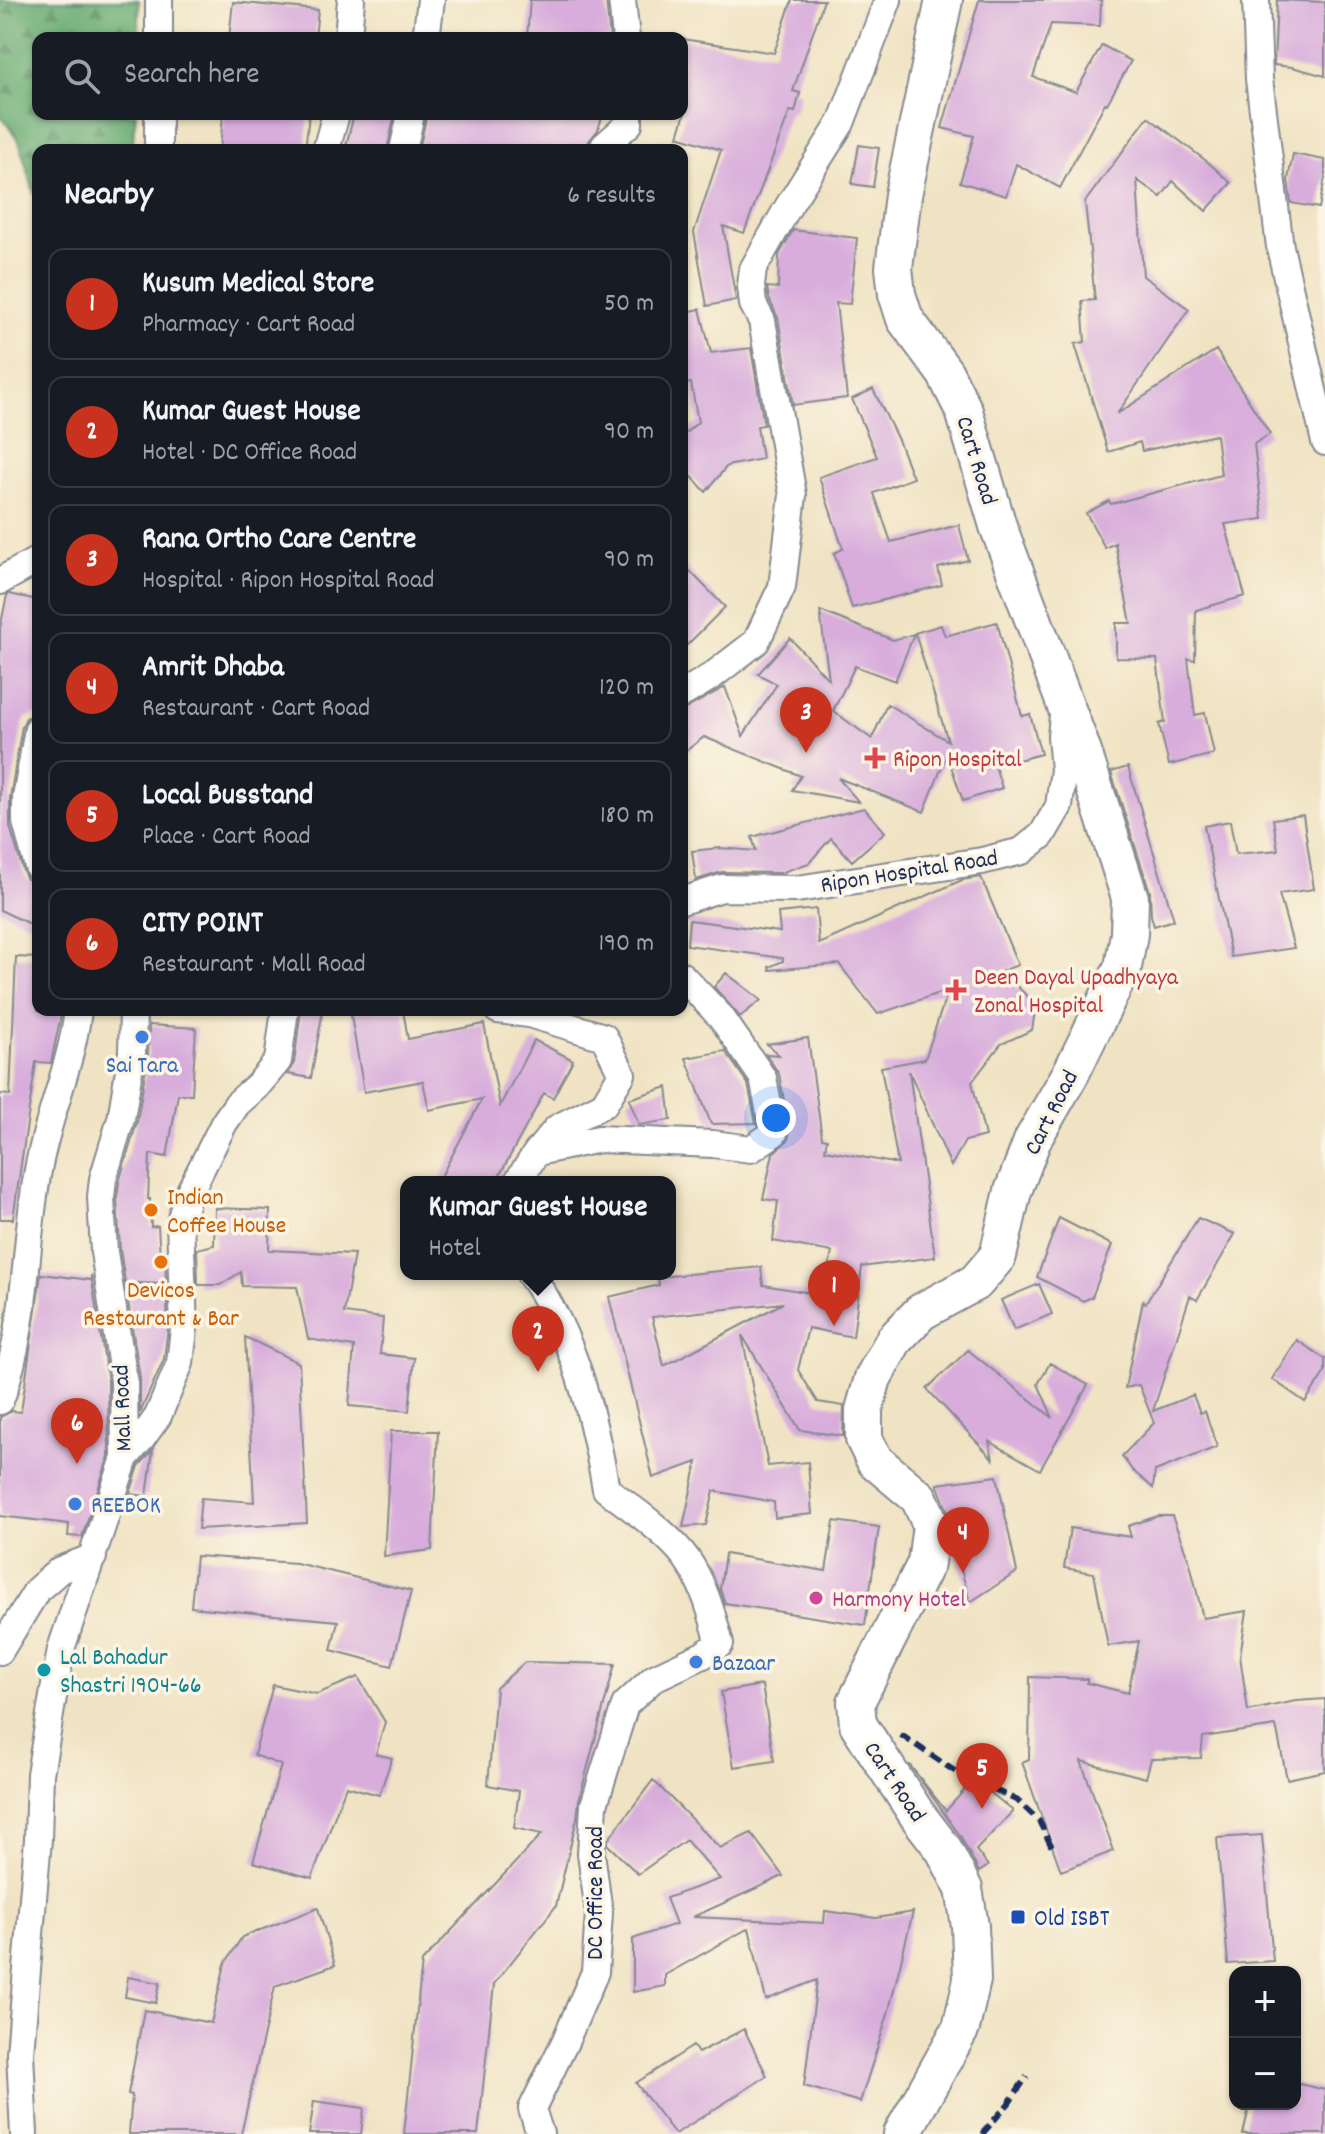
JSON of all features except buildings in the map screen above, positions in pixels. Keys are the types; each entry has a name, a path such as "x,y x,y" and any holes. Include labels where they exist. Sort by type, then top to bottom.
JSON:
{"main road":[{"name":"Cart Road","path":"902,2134 961,2028 972,1980 970,1926 964,1889 944,1850 858,1724 856,1702 926,1563 931,1525 919,1498 875,1461 864,1439 864,1410 873,1378 894,1340 921,1312 976,1282 998,1256 1013,1191 1033,1139 1071,1073 1123,967 1129,934 1130,898 1064,701 998,526 964,411 945,373 905,319 897,294 894,268 903,195 944,0"}],"street":[{"path":"159,0 159,32"},
{"path":"348,32 351,0"},
{"path":"427,32 431,0"},
{"path":"622,0 625,32"},
{"path":"688,690 756,642 782,587 793,495 762,321 753,304 753,269 841,123 888,0"},
{"path":"1256,0 1259,79 1280,247 1325,442"},
{"path":"158,120 158,144"},
{"path":"328,144 334,120"},
{"path":"404,144 410,120"},
{"path":"606,144 629,124 629,120"},
{"path":"0,581 32,563"},
{"name":"Ripon Hospital Road","path":"688,899 722,888 797,889 982,861 1022,851 1042,835 1059,806 1064,770 1061,736 1064,701"},
{"path":"32,764 26,798 26,822 32,844"},
{"path":"537,1152 599,1139 713,1144 751,1149 774,1133 763,1078 721,1017 688,982"},
{"path":"0,1401 20,1333 39,1165 77,1016"},
{"name":"Mall Road","path":"24,2134 20,2053 38,1839 40,1774 61,1649 125,1458 124,1380 104,1252 101,1197 103,1179 121,1119 130,1065 133,1016"},
{"path":"125,1458 158,1416 180,1363 184,1329 180,1222 187,1197 224,1123 237,1104 278,1061 284,1016"},
{"path":"521,1176 557,1128 604,1104 622,1074 604,1037 536,1016"},
{"name":"DC Office Road","path":"534,1280 560,1324 585,1391 595,1426 606,1489 686,1557 706,1596 720,1644 654,1678 625,1705 594,1805 591,1853 599,1913 595,1972 532,2109 540,2134"},
{"path":"0,1651 37,1590 60,1570 93,1557"}],"green space":[{"path":"0,0 139,0 139,32 32,32 32,120 135,120 133,144 32,144 32,186 19,141 0,114"}],"railway":[{"path":"901,1735 953,1770 1018,1801 1039,1821 1052,1847"},
{"path":"982,2134 1027,2076"}],"place":[{"name":"Rana Ortho Care Centre","path":"806,753"},
{"name":"Ripon Hospital","path":"875,758"},
{"name":"Deen Dayal Upadhyaya Zonal Hospital","path":"956,990"},
{"name":"Sai Tara","path":"142,1037"},
{"name":"Indian Coffee House","path":"151,1210"},
{"name":"Devicos Restaurant & Bar","path":"161,1262"},
{"name":"Kusum Medical Store","path":"834,1326"},
{"name":"Kumar Guest House","path":"538,1372"},
{"name":"CITY POINT","path":"77,1464"},
{"name":"REEBOK","path":"75,1504"},
{"name":"Amrit Dhaba","path":"963,1573"},
{"name":"Harmony Hotel","path":"816,1598"},
{"name":"Bazaar","path":"696,1662"},
{"name":"Lal Bahadur Shastri 1904-66","path":"44,1670"},
{"name":"Local Busstand","path":"982,1809"},
{"name":"Old ISBT","path":"1018,1917"}]}
